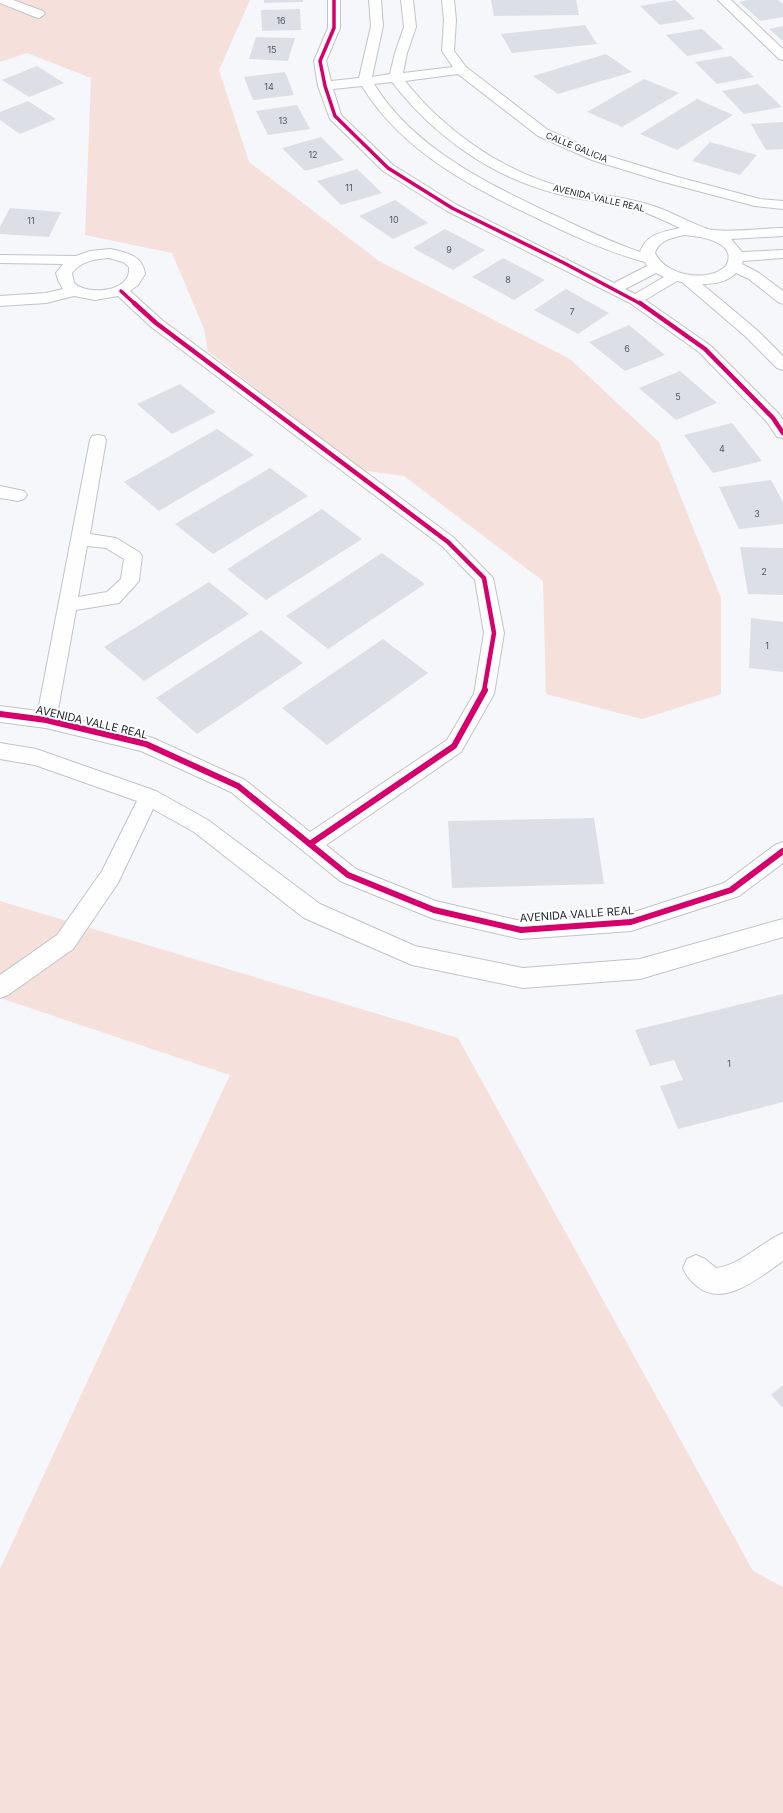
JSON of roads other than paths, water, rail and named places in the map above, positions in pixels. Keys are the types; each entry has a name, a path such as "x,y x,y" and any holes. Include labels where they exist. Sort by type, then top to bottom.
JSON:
{"street":[{"path":"2,0 39,14"},
{"path":"334,0 334,28 320,62 325,86 335,116 388,168 452,208 615,288 635,300 705,349 773,418 783,433"},
{"path":"375,0 377,26 365,80 387,113 429,150 478,182 531,210 593,239 652,263 681,278 751,333 783,365"},
{"path":"396,78 401,53 410,27 407,0"},
{"name":"CALLE GALICIA","path":"448,0 450,20 448,52 461,70 543,133 597,157 677,181 760,203 783,205"},
{"path":"724,0 783,56"},
{"path":"325,86 365,80 396,78 461,70"},
{"name":"AVENIDA VALLE REAL","path":"396,78 412,101 440,128 493,164 553,188 633,204 655,211 699,231"},
{"path":"635,300 681,278 703,281 718,278 729,273 736,261 734,249 726,241 699,231 678,231 660,237 652,243 648,250 652,263"},
{"path":"713,235 783,232"},
{"path":"0,259 76,260 98,254 122,255 130,259 136,265 138,272 136,279 121,291 98,296 75,291 68,286 64,280 64,273 76,260"},
{"path":"736,261 783,254"},
{"path":"736,261 783,299"},
{"path":"615,288 652,263"},
{"path":"0,301 46,298 75,291"},
{"path":"121,291 156,323 448,542 484,578 494,633 484,694 454,746 310,844"},
{"path":"46,720 98,440"},
{"path":"0,492 18,495"},
{"path":"68,605 112,598 130,581 133,556 110,542 79,539"},
{"name":"AVENIDA VALLE REAL","path":"0,714 46,720 146,744 238,786 348,875 434,910 521,930 631,922 731,890 783,851"},
{"path":"0,751 36,756 149,797 201,826 312,911 412,955 523,978 640,969 783,928"},
{"path":"0,988 65,942 110,878 149,797"},
{"path":"696,1268 712,1281 732,1279 783,1246"}]}
